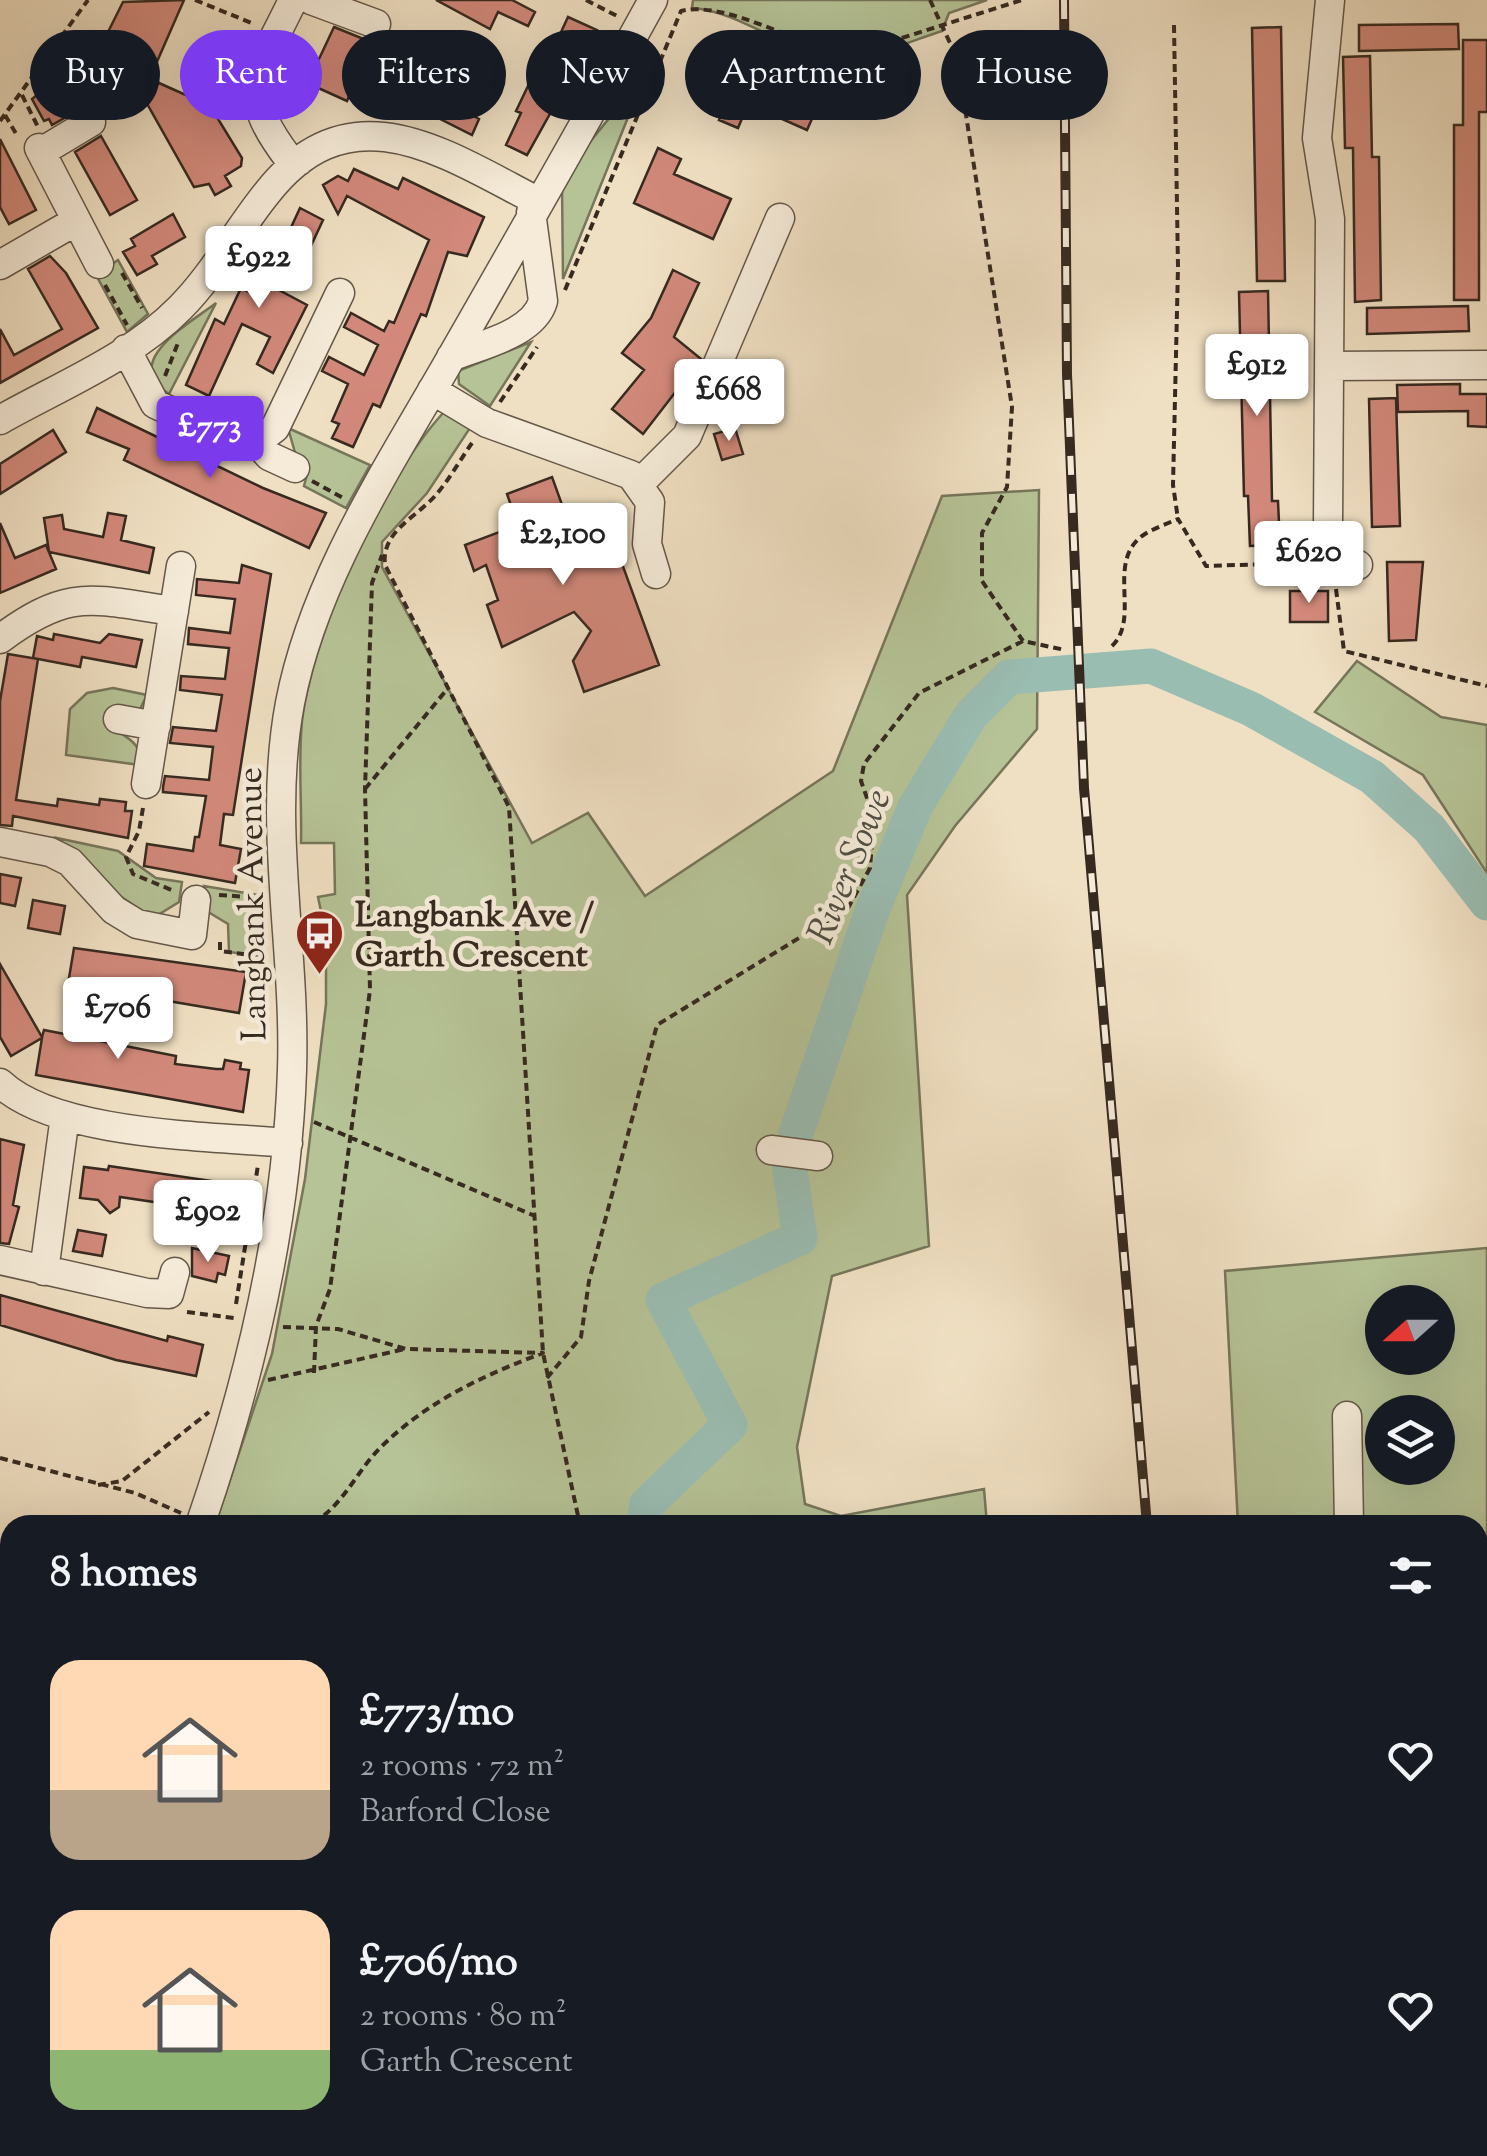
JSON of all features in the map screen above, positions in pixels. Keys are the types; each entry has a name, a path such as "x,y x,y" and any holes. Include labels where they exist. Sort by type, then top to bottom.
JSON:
{"street":[{"path":"279,30 293,0"},
{"path":"311,0 376,24"},
{"name":"Langbank Avenue","path":"204,1515 231,1435 255,1328 292,1065 284,900 284,756 290,703 308,632 367,506 652,0"},
{"path":"1292,563 1345,564 1328,525 1330,219 1317,138 1330,0"},
{"path":"267,120 289,159 299,161"},
{"path":"90,122 40,150 99,264"},
{"path":"0,420 139,340 184,304 265,195 299,161 337,140 396,137 450,156 534,206 542,301 539,314 523,327 451,357"},
{"path":"639,484 687,436 780,218"},
{"path":"0,265 76,220"},
{"path":"139,340 154,404 236,442 257,442 274,428 340,293"},
{"path":"1329,366 1487,365"},
{"path":"432,390 487,422 631,474 650,502 647,544 656,574"},
{"path":"257,442 269,456 295,468"},
{"path":"146,784 181,566"},
{"path":"0,639 28,620 80,598 174,611"},
{"path":"118,719 156,726"},
{"path":"0,842 50,852 70,862 114,910 138,924 220,942"},
{"path":"192,935 196,900"},
{"path":"0,1084 29,1104 65,1116 280,1135"},
{"path":"44,1271 65,1116"},
{"path":"771,1150 818,1156"},
{"path":"0,1260 175,1293"},
{"path":"1347,1416 1350,1515"}],"path":[{"path":"0,120 88,0"},
{"path":"196,0 264,30"},
{"path":"586,0 638,26"},
{"path":"688,0 694,4"},
{"path":"930,0 957,58 1012,407 1007,488 982,533 982,580 1023,641"},
{"path":"564,292 681,11 694,4 719,4 828,51 848,55 1022,0"},
{"path":"1174,25 1178,267 1173,485 1178,519 1206,566 1292,563"},
{"path":"22,95 45,140 40,150"},
{"path":"112,257 139,340 95,268 112,257"},
{"path":"154,404 188,317 184,304"},
{"path":"314,1373 316,1326 330,1289 370,990 364,789 372,582 391,536 435,496 539,344"},
{"path":"295,468 346,500 367,506"},
{"path":"1112,646 1119,640 1123,613 1125,557 1140,537 1178,519"},
{"path":"384,550 385,565 509,807 543,1353 578,1515"},
{"path":"1345,564 1344,651 1487,686"},
{"path":"547,1378 581,1337 589,1280 657,1025 848,908 870,868 874,818 860,781 864,764 918,693 1023,641 1065,650"},
{"path":"364,789 448,688"},
{"path":"146,784 140,831 126,857 134,874 196,900 195,892 284,900"},
{"path":"220,942 220,951 286,962"},
{"path":"175,1293 233,1322 280,1135 316,1122 534,1216"},
{"path":"255,1328 316,1326 406,1349 543,1353"},
{"path":"327,1515 382,1446 470,1380 543,1353"},
{"path":"0,1458 136,1493 182,1515"}],"green space":[{"path":"693,0 987,0 949,13 941,31 921,38 921,30 758,30 728,16 692,8"},
{"path":"608,120 627,120 563,279 562,185"},
{"path":"118,260 148,314 127,332 96,275"},
{"path":"216,303 169,394 156,382 151,369 155,357 176,333"},
{"path":"531,342 490,406 459,384 458,371"},
{"path":"444,412 470,428 427,493 382,542 382,567 532,843 588,813 645,896 833,771 942,496 1039,490 1037,729 955,826 907,895 929,1246 832,1276 797,1447 805,1504 838,1515 218,1515 272,1354 305,1179 326,1004 326,935 318,897 335,894 334,843 301,843 302,721 320,644 354,557 421,441"},
{"path":"288,428 370,465 346,508 304,486 309,467 303,457 296,456"},
{"path":"1357,661 1441,717 1487,725 1487,873 1423,775 1315,712"},
{"path":"113,688 147,695 140,709 116,730 137,748 140,765 66,755 70,709 87,693"},
{"path":"57,838 118,851 156,878 182,882 179,902 153,918 105,886"},
{"path":"204,886 258,895 259,956 229,952 228,924 205,910"},
{"path":"1487,1248 1487,1515 1237,1515 1225,1271"},
{"path":"984,1489 986,1515 846,1515"}],"building":[{"path":"184,0 160,55 160,30 109,30 123,2"},
{"path":"436,0 512,0 535,12 528,26 498,12 490,29"},
{"path":"568,17 597,30 562,30"},
{"path":"1458,24 1459,49 1359,51 1359,25"},
{"path":"334,27 342,30 342,99 322,90 322,53"},
{"path":"1281,27 1285,281 1257,281 1252,28"},
{"path":"1463,40 1487,40 1487,112 1479,112 1479,300 1454,300 1454,125 1463,125"},
{"path":"1370,56 1372,157 1379,157 1381,300 1355,302 1353,148 1345,148 1343,57"},
{"path":"160,83 180,92 180,120 219,120 242,158 241,166 225,176 231,186 215,195 209,184 194,187 156,120 160,120"},
{"path":"526,90 526,120 546,120 527,155 506,145 521,113 516,111"},
{"path":"442,120 479,120 472,135"},
{"path":"719,120 741,120 738,128"},
{"path":"784,120 811,120 807,130"},
{"path":"101,136 137,200 110,215 75,152"},
{"path":"0,139 36,210 9,224 0,207"},
{"path":"658,148 681,159 674,174 731,199 713,239 634,203"},
{"path":"354,169 398,189 403,178 484,217 467,256 448,252 426,316 421,314 380,407 373,404 353,447 332,438 339,424 332,421 348,384 322,371 329,357 364,375 378,345 344,327 351,313 384,331 389,321 394,323 429,240 347,196 338,214 323,185 338,176 348,181"},
{"path":"300,208 323,220 310,248 300,244 279,290 307,305 273,373 257,364 270,337 242,324 209,396 186,385 215,319 224,324 241,288 249,292 267,255 276,260"},
{"path":"173,214 185,237 152,256 157,264 137,275 123,252 135,246 131,239"},
{"path":"50,256 66,273 98,328 0,383 0,329 14,355 62,329 28,269"},
{"path":"673,270 699,283 674,337 701,359 643,434 612,409 644,370 622,353 651,318"},
{"path":"1268,291 1272,501 1278,501 1280,545 1250,546 1248,496 1244,496 1239,292"},
{"path":"1468,306 1469,331 1367,334 1367,308"},
{"path":"1460,384 1460,394 1487,394 1487,427 1468,426 1468,411 1398,412 1397,385"},
{"path":"1396,398 1400,526 1372,527 1369,399"},
{"path":"97,408 263,488 326,513 309,548 124,460 129,449 87,432"},
{"path":"735,428 743,454 722,460 714,434"},
{"path":"53,430 66,452 0,494 0,464"},
{"path":"552,477 579,552 613,539 659,665 584,692 573,661 591,631 574,612 502,647 487,605 498,600 486,565 474,571 465,545 518,525 507,494"},
{"path":"108,513 126,516 121,540 154,548 149,573 49,552 44,518 62,515 64,529 103,537"},
{"path":"0,523 15,558 46,545 56,569 0,593"},
{"path":"1387,562 1423,562 1416,640 1389,641"},
{"path":"242,565 271,574 233,815 224,814 220,845 241,849 235,883 144,866 147,844 193,851 195,837 199,837 206,796 163,792 163,787 165,776 209,780 213,747 170,743 173,727 216,731 222,695 180,690 181,676 225,679 229,648 188,644 189,628 230,633 235,599 196,595 197,579 239,583"},
{"path":"1290,591 1328,591 1328,622 1290,622"},
{"path":"54,634 100,643 109,634 142,640 136,667 82,657 80,667 33,658 37,636 53,640"},
{"path":"8,654 38,659 16,800 57,806 58,799 99,805 100,799 126,802 125,811 132,811 128,838 13,816 12,826 0,825 0,701"},
{"path":"0,874 21,878 15,906 0,903"},
{"path":"33,900 65,906 60,934 28,928"},
{"path":"74,948 246,972 239,1013 68,984"},
{"path":"0,964 42,1037 44,1030 176,1056 175,1064 223,1069 225,1060 241,1063 240,1069 249,1070 243,1112 36,1075 42,1038 11,1056 0,1037"},
{"path":"0,1139 24,1145 13,1205 19,1207 9,1244 0,1243"},
{"path":"109,1166 239,1185 235,1214 120,1197 119,1207 110,1213 98,1200 80,1198 84,1167 108,1170"},
{"path":"78,1230 106,1235 102,1256 73,1251"},
{"path":"192,1248 229,1256 225,1275 218,1273 216,1282 192,1276"},
{"path":"0,1295 167,1341 168,1336 203,1345 196,1376 116,1360 0,1325"}],"waterway":[{"name":"River Sowe","path":"645,1515 647,1504 730,1425 663,1300 800,1238 788,1157 872,911 915,807 971,715 1009,677 1151,666 1251,709 1372,777 1429,828 1487,903"}],"railway":[{"path":"1064,0 1067,374 1084,788 1146,1515"}],"place":[{"name":"Langbank Ave / Garth Crescent","path":"320,976"}]}
